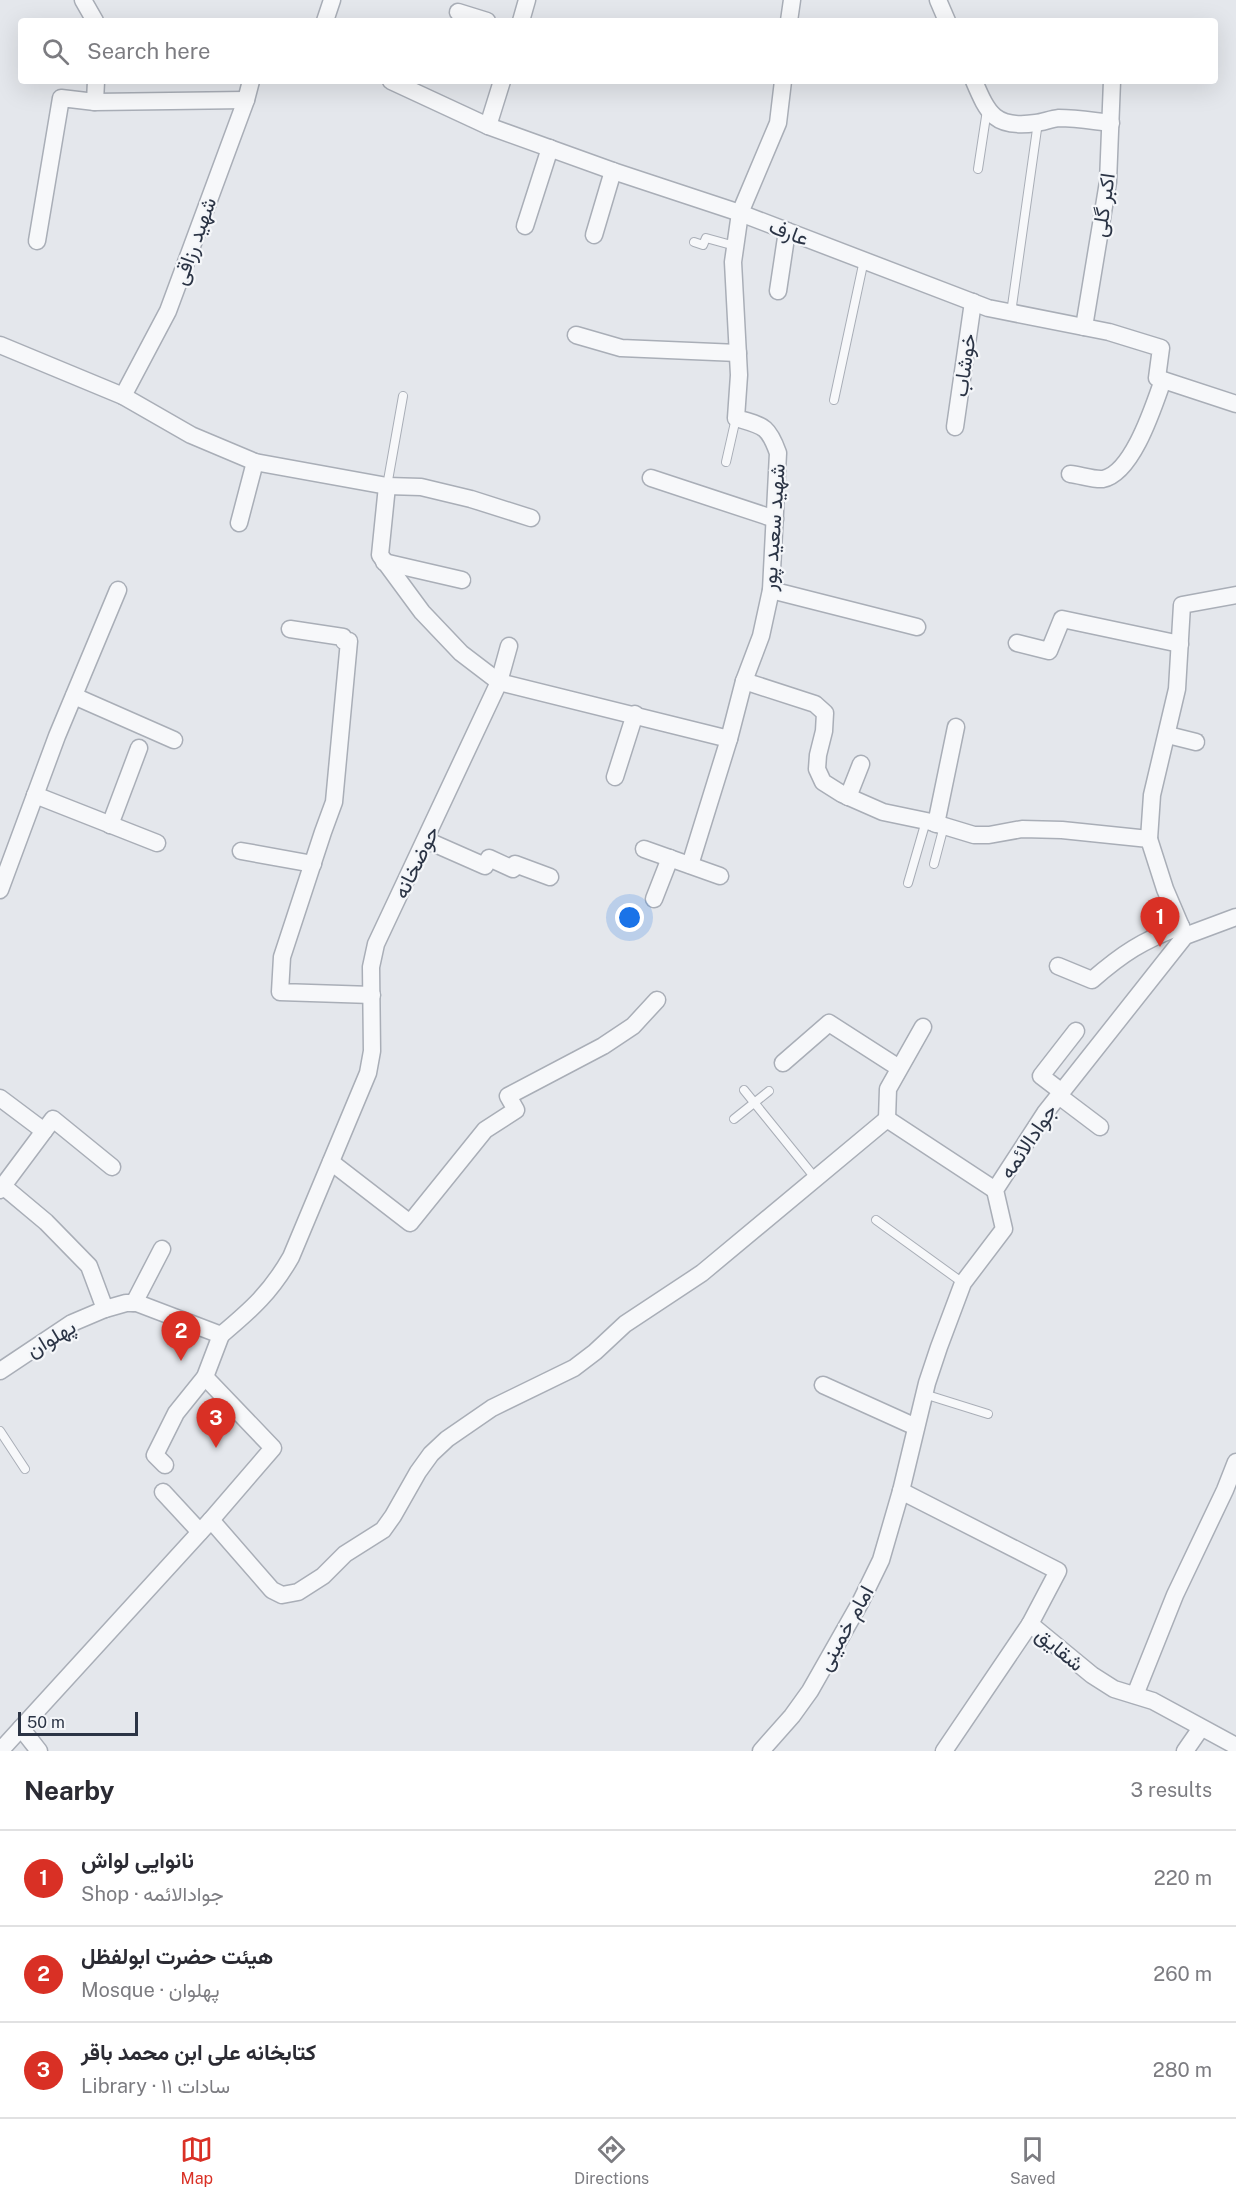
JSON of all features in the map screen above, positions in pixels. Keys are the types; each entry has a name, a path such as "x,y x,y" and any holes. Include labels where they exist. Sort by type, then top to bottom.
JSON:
{"street":[{"path":"83,0 93,18"},
{"path":"326,18 332,0"},
{"path":"522,18 527,0"},
{"path":"789,18 792,0"},
{"path":"938,0 946,18"},
{"path":"458,12 477,18"},
{"path":"95,102 96,84"},
{"name":"شهید رزاقی","path":"123,396 168,311 250,84"},
{"name":"عارف","path":"397,84 488,126 740,213 988,308 1109,332 1161,348 1157,378 1163,380"},
{"path":"488,126 501,84"},
{"path":"736,418 739,375 735,246 740,213 778,123 783,84"},
{"path":"975,84 987,110 998,120 1017,124 1057,118 1110,123"},
{"name":"اکبر گلی","path":"1084,327 1108,182 1112,84"},
{"path":"37,241 61,98 95,102 246,100"},
{"path":"525,226 550,148"},
{"path":"594,236 613,171"},
{"path":"777,291 787,231"},
{"name":"خوشاب","path":"955,427 973,302"},
{"path":"576,335 621,348 738,353"},
{"path":"0,345 123,396 191,435 255,462 387,486 421,487 471,499 531,518"},
{"path":"1070,474 1102,479 1116,473 1154,425 1163,380 1236,404"},
{"name":"شهید سعید پور","path":"690,865 729,739 744,681 761,636 771,590 778,453 772,434 759,425 736,418"},
{"path":"239,523 255,462"},
{"path":"651,478 775,519"},
{"path":"387,486 380,555 422,612 460,653 500,682 729,739"},
{"path":"384,562 462,580"},
{"path":"0,890 35,795 118,590"},
{"path":"771,590 917,627"},
{"path":"1183,931 1165,889 1149,839 1152,795 1177,689 1182,605 1236,595"},
{"path":"1017,644 1048,651 1062,619 1180,644"},
{"path":"290,629 342,637 344,641 349,642 334,802 282,957 280,992 372,995"},
{"name":"حوضخانه","path":"221,1335 259,1303 277,1281 291,1257 331,1162 368,1073 372,1050 371,967 376,944 500,682 509,646"},
{"path":"744,681 815,704 825,714 817,769 823,782 848,797 883,812 974,835 1022,830 1062,830 1149,839"},
{"path":"74,696 174,740"},
{"path":"615,777 635,714"},
{"path":"935,824 956,728"},
{"path":"1168,735 1196,742"},
{"path":"110,825 139,748"},
{"path":"848,797 861,764"},
{"path":"35,795 157,843"},
{"path":"426,840 485,866 489,858 513,868 515,864 550,877"},
{"path":"644,849 720,876"},
{"path":"241,851 312,864"},
{"path":"654,899 670,858"},
{"path":"1058,966 1092,980 1119,956 1150,938 1236,917"},
{"name":"جوادالائمه","path":"901,1491 924,1394 963,1283 1004,1229 995,1190 1046,1113 1183,931"},
{"path":"331,1162 410,1223 485,1130 516,1110 508,1096 603,1046 633,1026 657,1000"},
{"path":"783,1063 830,1023 899,1068"},
{"path":"163,1492 206,1526 272,1590 282,1594 298,1592 311,1585 345,1554 383,1530 418,1472 431,1454 447,1439 492,1408 574,1368 625,1324 702,1273 887,1119 888,1089 923,1027"},
{"path":"1076,1031 1041,1076 1100,1127"},
{"path":"0,1098 44,1131"},
{"path":"105,1309 89,1266 46,1222 1,1188 53,1119 112,1167"},
{"path":"887,1119 995,1190"},
{"path":"162,1249 134,1303 150,1306 221,1335 205,1377 176,1413 155,1455 165,1465"},
{"name":"پهلوان","path":"0,1371 72,1323 105,1309 134,1303"},
{"path":"0,1751 206,1526 273,1448 205,1377"},
{"path":"823,1385 916,1427"},
{"path":"1135,1695 1174,1595 1225,1490 1236,1462"},
{"name":"شقایق","path":"901,1491 1058,1571 1030,1624 1092,1675 1114,1689 1153,1701 1236,1746"},
{"name":"امام خمینی","path":"761,1751 792,1716 810,1691 860,1603 881,1560 901,1491"},
{"path":"945,1751 1030,1624"},
{"path":"21,1728 39,1751"},
{"path":"1185,1751 1201,1728"}],"lane":[{"path":"978,169 987,110"},
{"path":"1011,313 1038,122"},
{"path":"694,242 703,244 706,238 735,246"},
{"path":"834,400 864,260"},
{"path":"387,486 403,396"},
{"path":"726,462 736,418"},
{"path":"934,864 935,824"},
{"path":"908,883 935,824"},
{"path":"744,1090 816,1179"},
{"path":"734,1119 769,1091"},
{"path":"876,1220 963,1283"},
{"path":"924,1394 988,1414"},
{"path":"0,1431 25,1469"}],"place":[{"name":"نانوایی لواش","path":"1160,947"},
{"name":"هیئت حضرت ابولفظل","path":"181,1361"},
{"name":"کتابخانه علی ابن محمد باقر","path":"216,1448"}]}
